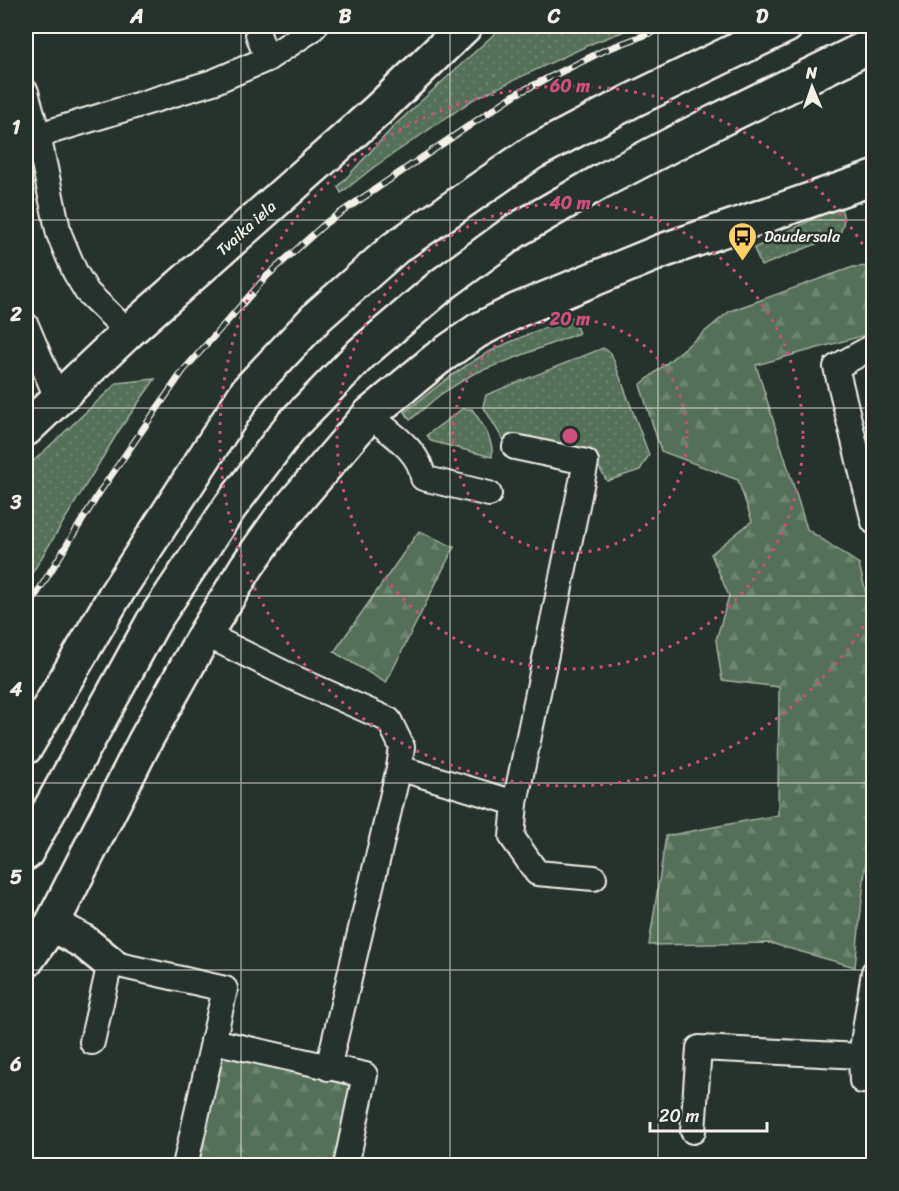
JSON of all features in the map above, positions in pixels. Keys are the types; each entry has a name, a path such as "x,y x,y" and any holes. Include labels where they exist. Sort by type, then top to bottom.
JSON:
{"main road":[{"name":"Tvaika iela","path":"26,429 128,332 378,110 465,26"},
{"path":"26,747 114,597 248,390 319,315 395,248 532,153 631,100 786,26"},
{"path":"26,853 153,622 230,507 291,426 362,353 443,284 515,231 600,182 873,44"},
{"path":"26,961 52,924 145,741 205,634 247,567 279,521 369,416 437,359 477,331 518,310 662,251 873,178"},
{"path":"52,924 84,942 111,963"}],"lane":[{"path":"259,26 258,34 267,59"},
{"path":"32,137 213,82 267,59 315,26"},
{"path":"26,92 32,137 59,234 75,272 87,292 128,332"},
{"path":"26,325 58,400"},
{"path":"873,346 837,367 873,522"},
{"path":"369,416 401,441 422,466 423,478 489,494"},
{"path":"516,447 586,462 515,803 512,837 537,873 594,878"},
{"path":"205,634 292,677 389,720 402,747 328,1068"},
{"path":"399,768 515,803"},
{"path":"92,1042 111,963 225,989 185,1166"},
{"path":"873,972 861,1056 862,1081 873,1082"},
{"path":"213,1041 364,1075 346,1166"},
{"path":"693,1131 699,1048 861,1056"}],"green space":[{"path":"503,26 638,26 593,43 474,99 374,167 341,193 338,187 395,125"},
{"path":"840,206 844,220 839,235 761,266 754,248"},
{"path":"873,266 873,333 756,365 807,529 859,564 873,622 874,784 855,967 770,943 649,945 666,836 778,815 779,687 722,680 716,640 729,596 711,554 752,521 738,480 661,451 640,385 730,311 853,267"},
{"path":"572,317 579,333 473,374 441,394 410,420 405,412 476,359"},
{"path":"603,348 611,353 649,455 640,470 607,481 593,457 505,443 483,406 486,395"},
{"path":"155,379 120,429 26,583 26,468 117,383"},
{"path":"462,409 472,409 483,426 491,444 492,457 431,441 427,435"},
{"path":"419,531 454,547 386,683 334,652"},
{"path":"221,1054 356,1087 340,1165 196,1166"}],"railway":[{"path":"26,611 101,490 183,371 267,276 327,222 516,94 605,50 669,26"}],"place":[{"name":"Daudersala","path":"743,262"}]}
